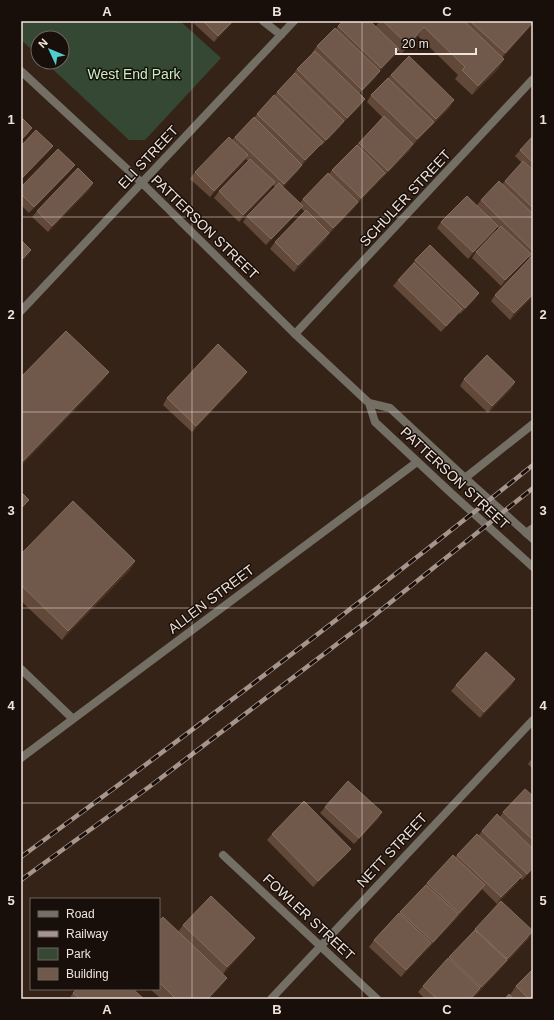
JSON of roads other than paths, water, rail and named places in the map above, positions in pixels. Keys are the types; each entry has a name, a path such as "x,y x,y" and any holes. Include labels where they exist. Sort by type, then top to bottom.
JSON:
{"street":[{"path":"263,21 281,35"},
{"name":"ELI STREET","path":"21,311 294,21"},
{"name":"PATTERSON STREET","path":"21,71 142,182 295,334 369,403 375,422 533,567"},
{"name":"SCHULER STREET","path":"295,334 533,79"},
{"name":"PATTERSON STREET","path":"369,403 390,408 465,478 530,530 533,539"},
{"path":"465,478 533,424"},
{"name":"ALLEN STREET","path":"21,758 417,462"},
{"path":"21,669 73,719"},
{"name":"NETT STREET","path":"271,999 533,720"},
{"name":"FOWLER STREET","path":"223,855 377,999"}],"railway":[{"path":"21,857 279,664 533,465"},
{"path":"21,880 153,784 366,622 533,488"}],"park label":[{"name":"West End Park","path":"134,74"}]}
